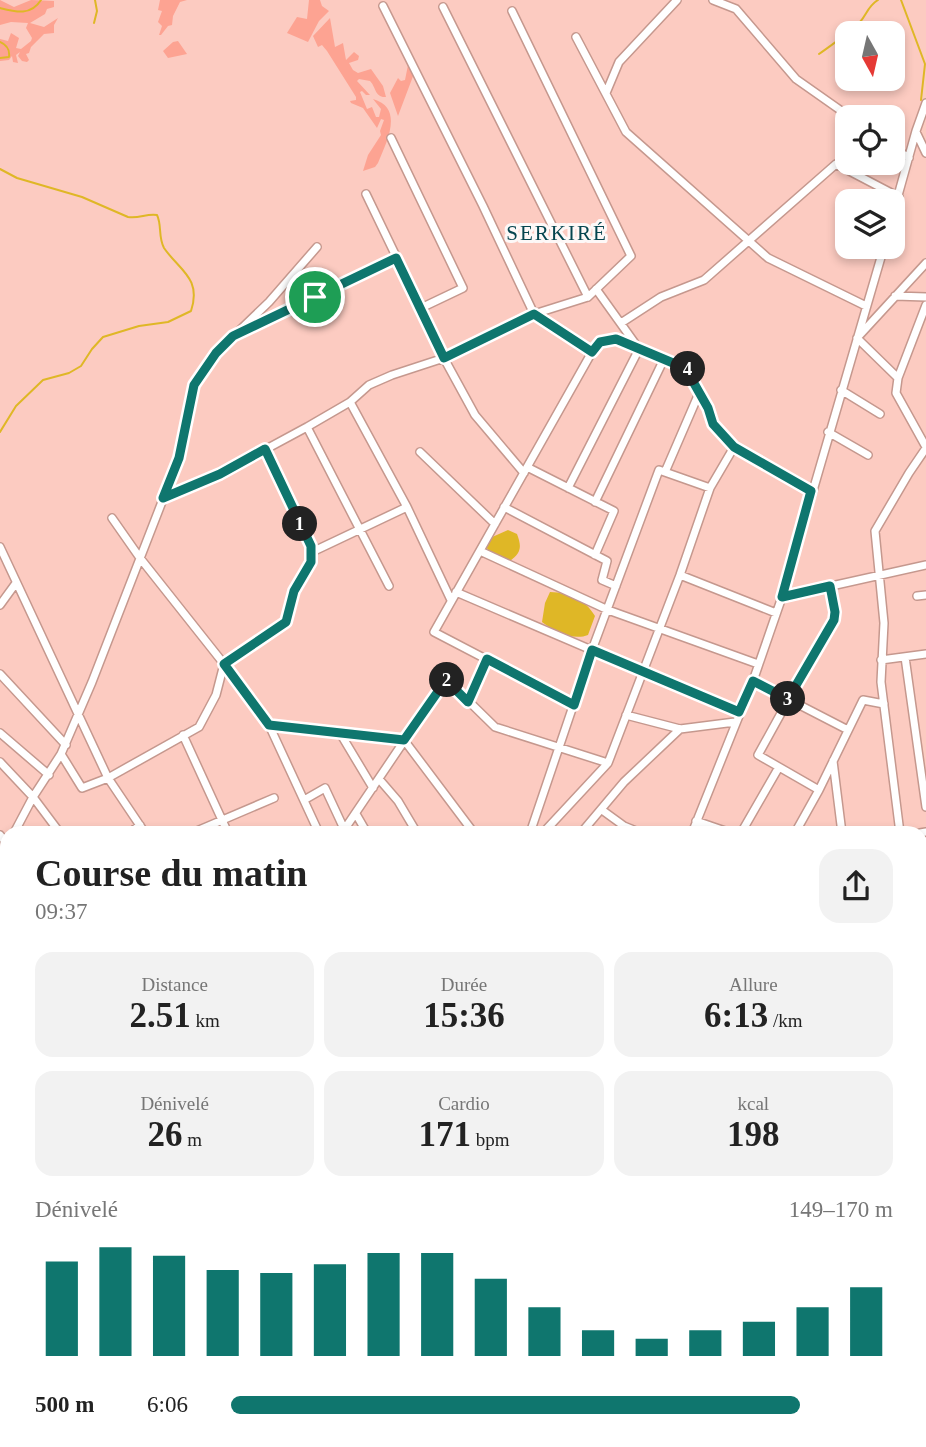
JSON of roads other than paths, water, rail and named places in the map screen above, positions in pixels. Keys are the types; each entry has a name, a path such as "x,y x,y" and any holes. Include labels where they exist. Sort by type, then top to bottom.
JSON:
{"street":[{"path":"606,93 619,62 677,0"},
{"path":"713,0 736,9 796,79 835,106"},
{"path":"383,6 534,314 592,352"},
{"path":"443,7 588,297"},
{"path":"163,498 220,474 307,427 351,402 369,385 444,358 534,314 588,297 631,256 512,11"},
{"path":"576,37 626,132 768,258 866,306"},
{"path":"901,189 926,103"},
{"path":"916,131 926,153"},
{"path":"391,138 463,288 421,308"},
{"path":"905,155 909,158"},
{"path":"621,323 662,297 704,281 836,164 884,189"},
{"path":"366,194 444,358 475,415 526,470 614,511 595,555"},
{"path":"17,826 66,745 179,458 194,385 216,353 269,302 317,247"},
{"path":"233,336 396,258"},
{"path":"694,826 753,681 782,597 880,259"},
{"path":"857,338 926,263"},
{"path":"596,289 639,349"},
{"path":"895,296 926,297"},
{"path":"899,826 884,704 881,660 884,623 876,531 909,472 926,448 896,393 898,378 926,305"},
{"path":"857,338 898,378"},
{"path":"574,705 435,632 600,342 616,339 692,371 691,378 700,391 713,424 734,447 811,491"},
{"path":"568,488 639,349"},
{"path":"595,502 664,359"},
{"path":"841,390 880,414"},
{"path":"665,472 700,391"},
{"path":"351,402 407,507 451,600"},
{"path":"307,427 389,586"},
{"path":"828,432 868,456"},
{"path":"550,826 608,763 680,575 710,488 734,447"},
{"path":"61,754 82,789 108,778 199,727 216,695 224,664 286,622 294,591 311,562 312,552 265,449"},
{"path":"420,452 495,524"},
{"path":"533,826 592,650 659,470 710,488"},
{"path":"312,552 407,507"},
{"path":"504,507 607,561 602,580 617,586"},
{"path":"113,518 140,558 269,725 316,826"},
{"path":"0,547 2,559 16,583 108,778 140,825"},
{"path":"480,551 608,610 758,664"},
{"path":"782,597 926,565"},
{"path":"680,575 776,613"},
{"path":"0,605 16,583"},
{"path":"819,790 758,755 834,620 830,586"},
{"path":"456,592 739,712"},
{"path":"881,660 926,654"},
{"path":"905,657 924,776 926,807"},
{"path":"468,702 487,659"},
{"path":"0,674 66,745"},
{"path":"347,826 446,680 495,727 608,763"},
{"path":"753,681 848,730"},
{"path":"799,826 863,700 884,704"},
{"path":"626,715 680,729 735,723"},
{"path":"269,725 404,740 469,826"},
{"path":"587,826 624,782 680,729"},
{"path":"0,733 49,775"},
{"path":"340,733 373,788"},
{"path":"183,735 225,826"},
{"path":"833,761 841,826"},
{"path":"0,762 33,797 55,826"},
{"path":"745,826 779,767"},
{"path":"379,779 398,801 412,826"},
{"path":"303,800 325,788 341,826"},
{"path":"208,826 274,798"},
{"path":"602,810 623,826"},
{"path":"356,814 363,826"},
{"path":"696,821 711,826"}],"waterway":[{"path":"0,8 28,11 41,0"},
{"path":"94,23 97,11 95,0"},
{"path":"819,54 855,26 878,0"},
{"path":"901,0 925,64 921,100"},
{"path":"0,42 8,48 9,54 9,57 0,58"},
{"path":"0,169 17,178 82,197 128,217 157,215 162,244 187,275 194,290 191,311 168,322 139,326 103,337 81,366 69,373 43,380 16,406 0,432"}],"district":[{"name":"SERKIRÉ","path":"557,233"}]}
